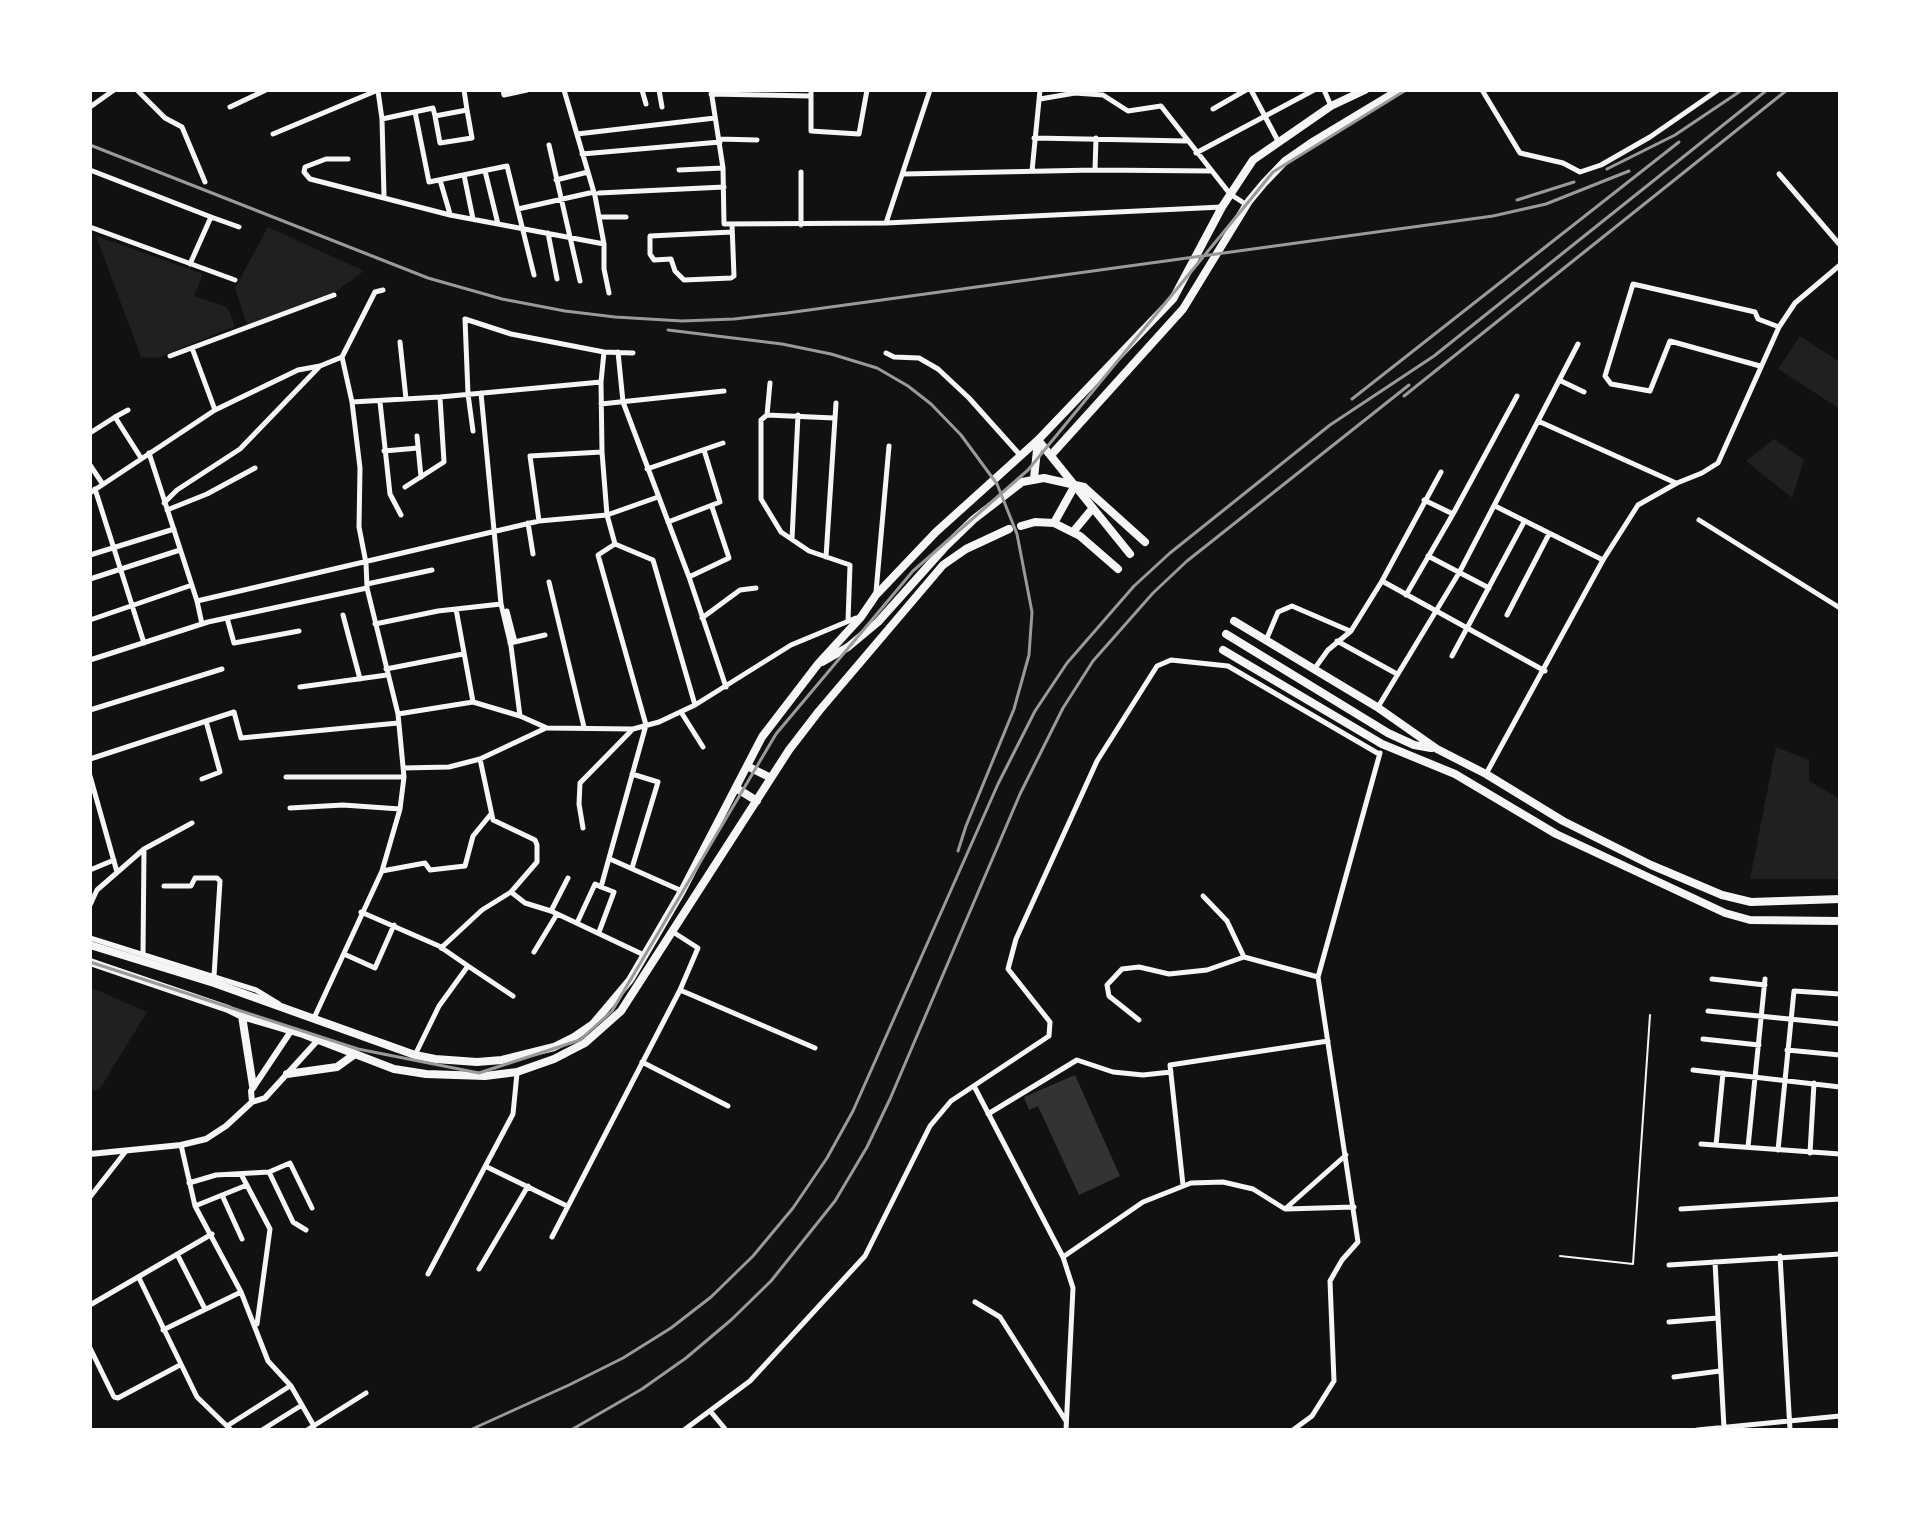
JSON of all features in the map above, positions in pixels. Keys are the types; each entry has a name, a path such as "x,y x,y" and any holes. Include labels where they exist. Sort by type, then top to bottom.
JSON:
{"main road":[{"path":"90,945 214,983 415,1055 445,1060 502,1060 554,1047 593,1024 630,980 682,891 762,737 818,664 861,617 876,595 936,532 1038,440 1173,299 1222,207 1253,160 1331,106 1365,90"},
{"path":"1052,454 1183,309 1247,205 1264,183 1285,161 1335,126 1399,90"},
{"path":"1038,440 1130,554"},
{"path":"1034,478 1038,440"},
{"path":"818,664 848,647 878,622 946,546 1010,489 1034,478 1054,479 1074,487 1084,487 1145,542"},
{"path":"1054,523 1074,487"},
{"path":"1073,532 1092,509"},
{"path":"1021,526 1035,522 1054,523 1073,532 1118,569"},
{"path":"90,962 394,1069 426,1074 485,1076 517,1072 554,1059 585,1043 608,1025 634,992 789,750 943,565 966,549 1009,529"},
{"path":"1234,621 1267,638 1377,707 1437,749 1486,774 1563,821 1651,865 1722,895 1751,902 1840,899"},
{"path":"1226,634 1388,733 1414,745 1437,749"},
{"path":"1223,650 1382,744 1455,774 1556,834 1725,913 1750,920 1840,921"},
{"path":"747,766 771,778"},
{"path":"736,788 757,801"},
{"path":"242,1016 253,1086"},
{"path":"287,1074 337,1067 355,1054"}],"street":[{"path":"90,107 114,90"},
{"path":"137,90 165,118 182,127 205,182"},
{"path":"230,107 266,90"},
{"path":"273,134 378,90 384,196"},
{"path":"382,119 433,108 440,143 472,138 464,90"},
{"path":"503,90 504,95 527,90"},
{"path":"564,90 596,192 609,293"},
{"path":"642,90 646,104"},
{"path":"659,90 662,107"},
{"path":"867,90 859,134 811,131 811,93 711,92 723,168 724,224 886,223 1222,207"},
{"path":"886,223 930,90"},
{"path":"1032,171 1040,90"},
{"path":"1213,109 1249,90 1278,141"},
{"path":"1196,153 1314,90"},
{"path":"1324,90 1331,106"},
{"path":"1482,90 1520,153 1563,163 1580,172 1601,165 1639,143 1718,90"},
{"path":"1040,99 1075,91 1103,92 1128,111 1161,106 1230,194 1247,205"},
{"path":"435,116 467,110"},
{"path":"415,112 429,182 507,166 534,275"},
{"path":"577,134 715,118"},
{"path":"1034,138 1187,141"},
{"path":"1095,170 1096,138"},
{"path":"582,154 757,140"},
{"path":"549,145 580,281"},
{"path":"348,159 326,159 305,167 304,172 310,179 450,215 604,244"},
{"path":"679,170 723,168"},
{"path":"90,170 239,227"},
{"path":"485,170 498,224"},
{"path":"904,174 1212,171"},
{"path":"556,180 588,172"},
{"path":"801,172 801,225"},
{"path":"1779,174 1840,245"},
{"path":"464,175 473,219"},
{"path":"440,180 450,215"},
{"path":"518,209 596,192 724,187"},
{"path":"190,264 211,217"},
{"path":"599,217 626,217"},
{"path":"732,224 734,276 731,278 684,280 675,271 671,259 654,260 650,254 650,236 732,232"},
{"path":"90,227 235,280"},
{"path":"548,233 557,279"},
{"path":"1486,774 1603,560 1638,505 1718,463 1779,327 1795,303 1840,265"},
{"path":"1760,366 1670,341 1650,391 1611,384 1605,376 1633,284 1755,312 1758,319 1779,327"},
{"path":"314,1018 382,871 400,809 404,777 398,714 367,586 359,527 360,468 352,402 342,357 375,292 383,290"},
{"path":"170,356 334,295"},
{"path":"473,431 465,319 511,334 604,352 633,353"},
{"path":"400,342 406,399"},
{"path":"1377,707 1459,573 1578,344"},
{"path":"192,348 215,410"},
{"path":"604,352 602,452 607,515 615,544"},
{"path":"618,352 623,402 689,577 726,687"},
{"path":"886,353 894,357 919,358 938,369 969,398 1020,455"},
{"path":"144,643 92,491 215,410 298,370 342,357"},
{"path":"164,503 177,490 240,449 320,366"},
{"path":"1559,380 1584,392"},
{"path":"352,402 601,382"},
{"path":"767,415 770,383"},
{"path":"601,404 724,391"},
{"path":"481,393 501,604 512,643"},
{"path":"1406,595 1517,396"},
{"path":"405,487 444,462 440,397"},
{"path":"380,402 390,494 401,515"},
{"path":"826,557 836,403"},
{"path":"90,433 128,410"},
{"path":"835,418 767,415 761,420 761,499 781,532 809,551 850,565 848,621"},
{"path":"792,540 798,415"},
{"path":"115,417 141,458"},
{"path":"1538,421 1677,483"},
{"path":"417,436 421,477"},
{"path":"647,469 723,443"},
{"path":"876,595 889,446"},
{"path":"384,451 418,448"},
{"path":"668,522 712,507 720,500 704,450"},
{"path":"539,521 530,456 602,452"},
{"path":"149,453 202,624"},
{"path":"90,465 102,483"},
{"path":"167,510 207,494 255,468"},
{"path":"1315,668 1337,641 1351,631 1441,472"},
{"path":"197,601 528,523 607,515 658,497"},
{"path":"1424,500 1453,514"},
{"path":"1495,506 1603,560"},
{"path":"689,577 729,558 712,507"},
{"path":"1699,520 1840,608"},
{"path":"1452,656 1524,522"},
{"path":"528,523 533,554"},
{"path":"90,555 174,529"},
{"path":"1507,615 1549,534"},
{"path":"615,544 653,560 695,705"},
{"path":"601,887 646,725 598,555 615,544"},
{"path":"90,579 180,550"},
{"path":"1428,556 1489,588"},
{"path":"90,660 202,624 432,570"},
{"path":"1382,581 1545,671"},
{"path":"549,582 584,727"},
{"path":"90,620 192,585"},
{"path":"702,618 740,590 756,588"},
{"path":"375,624 501,604"},
{"path":"1267,638 1278,612 1292,606 1351,631"},
{"path":"456,609 473,702"},
{"path":"507,611 520,716"},
{"path":"343,615 360,679"},
{"path":"403,768 449,767 480,759 547,728 633,729 646,725 695,705 791,645 861,617"},
{"path":"227,618 234,643 299,631"},
{"path":"512,643 545,635"},
{"path":"1337,641 1397,674"},
{"path":"300,687 360,679 463,654"},
{"path":"684,1430 750,1381 865,1256 930,1126 951,1101 1049,1036 1050,1022 1008,969 1016,939 1097,761 1157,666 1171,660 1228,666 1379,754"},
{"path":"90,710 222,669"},
{"path":"398,714 473,702 547,728"},
{"path":"90,759 234,712 241,738 398,723"},
{"path":"681,712 703,747"},
{"path":"202,779 220,772 206,721"},
{"path":"583,828 580,783 633,729"},
{"path":"1293,1430 1312,1416 1334,1381 1330,1281 1342,1260 1358,1242 1318,977 1382,744"},
{"path":"441,948 482,910 511,892 537,862 535,840 499,824 491,814 480,759"},
{"path":"632,774 658,782 632,868"},
{"path":"90,776 117,872"},
{"path":"286,777 404,777"},
{"path":"290,808 343,805 400,809"},
{"path":"382,871 425,863 430,870 465,866 473,836 491,814"},
{"path":"90,905 97,890 144,849 192,823"},
{"path":"143,955 144,849"},
{"path":"610,859 682,891"},
{"path":"90,870 114,860"},
{"path":"164,886 191,886 195,878 217,878 220,881 214,976"},
{"path":"534,952 568,878"},
{"path":"577,923 595,884 614,892 599,932"},
{"path":"511,892 525,903 554,912 644,955"},
{"path":"1203,896 1227,921 1244,957"},
{"path":"361,912 441,948 513,996"},
{"path":"344,954 375,968 394,925"},
{"path":"552,1237 680,990 698,948 673,932"},
{"path":"90,938 256,990 283,1007"},
{"path":"1139,1020 1109,996 1107,985 1122,969 1139,967 1169,974 1207,970 1244,957 1318,977"},
{"path":"415,1055 439,1006 468,966"},
{"path":"1712,979 1765,982 1748,1147"},
{"path":"680,990 815,1048"},
{"path":"1778,1150 1794,991 1840,994"},
{"path":"1708,1011 1840,1024"},
{"path":"252,1102 253,1086 291,1031"},
{"path":"1703,1039 1759,1045"},
{"path":"90,1154 181,1145 206,1139 226,1126 252,1102 265,1098 318,1040"},
{"path":"1183,1185 1170,1065 1328,1041"},
{"path":"1787,1050 1840,1055"},
{"path":"988,1114 1077,1060 1113,1072 1143,1075 1171,1072"},
{"path":"642,1062 728,1106"},
{"path":"1693,1070 1840,1087"},
{"path":"428,1274 513,1114 517,1072"},
{"path":"1716,1145 1723,1073"},
{"path":"1810,1153 1814,1083"},
{"path":"974,1086 1063,1257 1073,1288 1066,1430"},
{"path":"1701,1144 1840,1154"},
{"path":"181,1145 195,1206 241,1292 268,1361 291,1386 314,1426"},
{"path":"91,1194 127,1150"},
{"path":"1285,1209 1346,1155"},
{"path":"189,1183 216,1175 269,1172 290,1163 312,1208"},
{"path":"487,1167 567,1206"},
{"path":"269,1172 293,1222 306,1230"},
{"path":"241,1174 270,1229 256,1327"},
{"path":"1063,1257 1143,1202 1183,1185 1205,1181 1253,1189 1285,1209 1354,1207"},
{"path":"195,1206 247,1185"},
{"path":"479,1269 528,1186"},
{"path":"222,1195 242,1239"},
{"path":"1681,1209 1840,1199"},
{"path":"90,1305 212,1234"},
{"path":"177,1254 205,1309"},
{"path":"1669,1265 1840,1254"},
{"path":"1780,1256 1790,1430"},
{"path":"1715,1262 1724,1428"},
{"path":"139,1278 197,1397 229,1428 291,1386"},
{"path":"163,1330 241,1292"},
{"path":"975,1302 1000,1317 1067,1422"},
{"path":"1669,1322 1718,1318"},
{"path":"90,1348 114,1397 118,1398 180,1365"},
{"path":"1674,1377 1720,1371"},
{"path":"307,1430 366,1393"},
{"path":"262,1430 302,1405"},
{"path":"711,1412 726,1430"},
{"path":"1697,1430 1840,1416"}],"lane":[{"path":"1560,1256 1633,1264 1650,1015"}],"shaded area":[{"path":"268,227 364,271 332,294 247,325 235,288"},
{"path":"96,236 203,274 194,296 227,307 235,326 157,358 141,357"},
{"path":"1800,336 1840,362 1840,409 1778,369"},
{"path":"1774,439 1804,460 1792,498 1746,461"},
{"path":"1776,747 1809,760 1809,781 1840,799 1840,879 1750,879"},
{"path":"90,987 147,1012 99,1090 90,1091"},
{"path":"1075,1075 1120,1176 1079,1195 1038,1106 1029,1110 1024,1097"}],"railway":[{"path":"90,962 358,1049 479,1073 580,1040 612,1011 776,734 913,571 1028,470 1273,172 1406,90"},
{"path":"1607,169 1675,135 1742,90"},
{"path":"470,1430 623,1358 671,1328 711,1297 753,1256 793,1208 827,1158 853,1111 998,784 1035,711 1067,663 1134,586 1170,553 1330,425 1434,356 1767,90"},
{"path":"1404,396 1787,90"},
{"path":"1352,399 1679,142"},
{"path":"90,145 428,278 502,299 565,311 682,321 787,313 1493,216 1546,204 1629,171"},
{"path":"1517,200 1574,182"},
{"path":"668,330 782,344 877,368 931,404 961,435 997,484 1017,534 1032,612 1029,655 1014,709 958,851"},
{"path":"571,1430 642,1389 686,1358 731,1320 771,1281 835,1201 867,1147 890,1099 1020,794 1063,708 1093,661 1153,593 1187,561 1409,385"}]}
